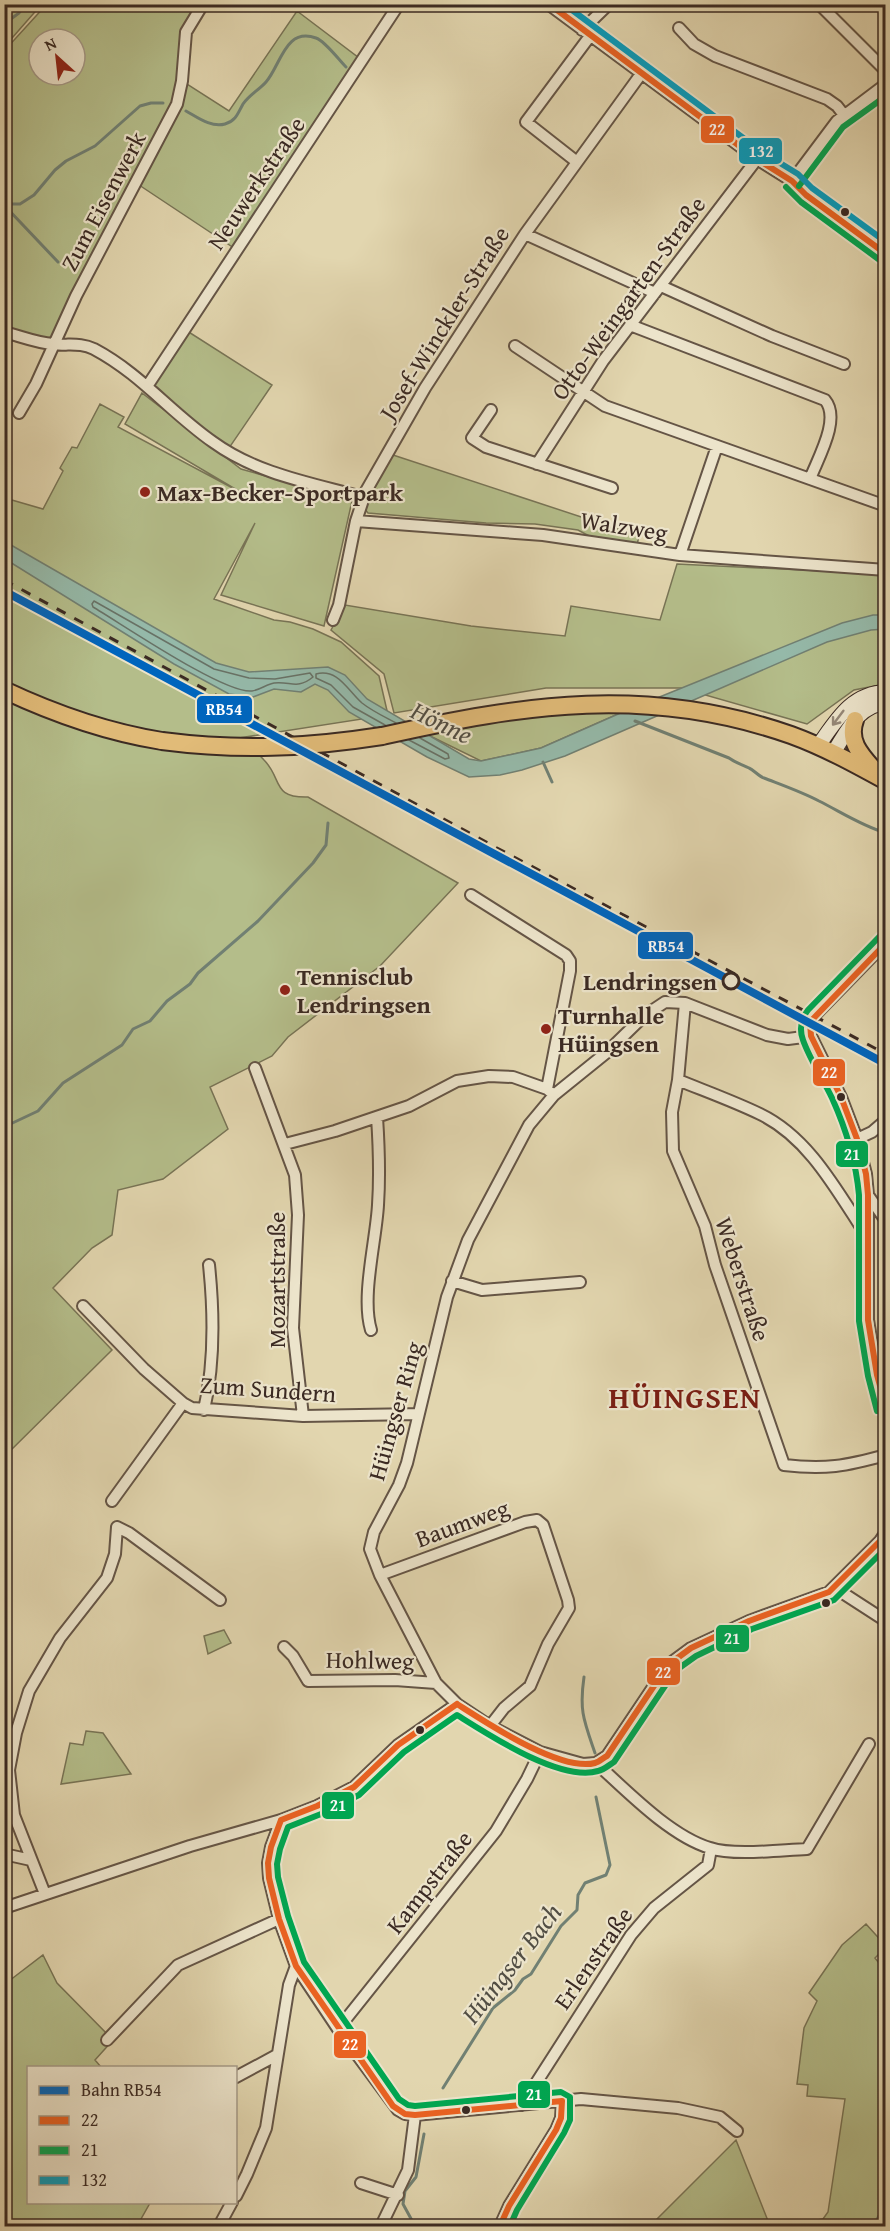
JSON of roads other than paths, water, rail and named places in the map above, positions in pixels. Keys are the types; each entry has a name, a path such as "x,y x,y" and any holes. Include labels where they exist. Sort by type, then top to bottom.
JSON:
{"main road":[{"path":"4,690 93,726 128,736 237,748 329,743 382,736 466,717 521,709 604,704 672,707 791,735 826,750 885,781"},
{"path":"826,750 838,717 853,702 864,696 885,692"},
{"path":"826,750 869,706 885,703"},
{"path":"855,720 852,735 858,750 885,781"}],"street":[{"name":"Zum Eisenwerk","path":"20,413 36,384 76,296 177,104 182,81 186,32 203,4"},
{"name":"Neuwerkstraße","path":"148,385 399,4"},
{"path":"548,4 757,159 792,181 806,195 885,254"},
{"path":"578,162 526,122 586,33 609,4"},
{"path":"819,4 885,71"},
{"path":"679,28 703,51 827,99 844,115"},
{"name":"Josef-Winckler-Straße","path":"333,620 339,605 362,497 425,388 525,234 641,74"},
{"path":"792,181 844,115 885,84"},
{"name":"Otto-Weingarten-Straße","path":"537,464 583,390 757,159"},
{"path":"525,234 844,364"},
{"path":"630,325 825,400 829,405 832,418 810,479"},
{"path":"4,332 53,344 80,344 93,349 148,385 169,408 239,459 268,471 362,497"},
{"path":"515,346 605,406 885,506"},
{"path":"491,410 472,438 486,447 612,488"},
{"path":"680,555 717,446"},
{"name":"Walzweg","path":"356,521 543,535 680,555 885,570"},
{"path":"285,1144 377,1117 424,1099 457,1081 489,1076 513,1077 550,1092 570,961 566,955 471,895"},
{"path":"885,942 810,1022 811,1036 841,1097 857,1139 866,1174 868,1320 885,1409"},
{"name":"Hüingser Ring","path":"596,1763 583,1764 540,1752 490,1726 457,1704 436,1683 369,1549 372,1537 399,1485 407,1463 417,1414 452,1281 468,1240 528,1125 550,1092 606,1053 644,1016 665,1002 685,1003"},
{"path":"685,1003 767,1035 789,1039 811,1036"},
{"name":"Weberstraße","path":"685,1003 678,1080 672,1112 673,1151 705,1226 715,1265 784,1465 813,1469 842,1467 885,1455"},
{"name":"Mozartstraße","path":"255,1068 295,1175 298,1215 293,1328 303,1416"},
{"path":"678,1080 761,1114 789,1134 820,1166 868,1238"},
{"path":"370,1330 366,1311 378,1206 380,1165 377,1117"},
{"path":"857,1139 872,1132 885,1120"},
{"path":"868,1195 885,1221"},
{"path":"204,1410 212,1348 213,1299 209,1265"},
{"path":"452,1281 482,1290 580,1282"},
{"name":"Zum Sundern","path":"83,1306 183,1404 204,1410 303,1416 417,1414"},
{"path":"112,1501 183,1404"},
{"name":"Baumweg","path":"380,1575 525,1522 537,1520 543,1525 569,1608 548,1644 530,1686 504,1708 490,1726"},
{"path":"45,1894 14,1815 9,1770 16,1734 29,1691 42,1666 60,1638 107,1578 115,1554 117,1527 129,1533 220,1600"},
{"path":"869,1744 807,1849 726,1851 711,1849 691,1841 642,1805 596,1763 607,1756 668,1665 691,1648 749,1621 822,1596 835,1588 880,1541 885,1532"},
{"path":"835,1588 885,1621"},
{"name":"Hohlweg","path":"284,1647 293,1656 308,1681 395,1680 436,1683"},
{"path":"4,1908 212,1839 281,1820 317,1806 354,1787 398,1745 457,1704"},
{"name":"Kampstraße","path":"338,2029 496,1831 540,1752"},
{"path":"281,1820 268,1863 269,1878 279,1919 296,1966 393,2106 405,2114 415,2115 581,2099 678,2108 720,2116 737,2131"},
{"name":"Erlenstraße","path":"522,2105 631,1935 654,1908 708,1865 711,1849"},
{"path":"4,1854 32,1860"},
{"path":"107,2040 178,1965 279,1919"},
{"path":"237,2194 248,2174 266,2128 289,1984 296,1966"},
{"path":"237,2075 277,2055"},
{"path":"500,2226 509,2205 556,2130 561,2118 562,2101"},
{"path":"381,2226 398,2195 408,2170 415,2115"},
{"path":"361,2183 398,2195"},
{"path":"219,2226 231,2204"}],"water":[{"path":"4,541 216,663 249,672 328,667 345,675 367,699 469,759 481,761 541,748 625,711 842,623 873,615 885,615 885,629 871,630 827,642 565,756 500,775 469,777 427,757 349,712 328,690 315,684 301,692 274,689 253,697 229,694 174,664 5,559"}],"waterway":[{"path":"4,24 19,13 25,4"},
{"path":"186,111 215,124 220,125 232,121 245,101 266,82 285,50 297,38 306,36 320,40 346,67"},
{"path":"4,204 20,204 34,195 55,170 66,161 95,146 140,106 163,103"},
{"path":"4,205 58,262"},
{"path":"635,721 729,758 762,777 886,833"},
{"name":"Hüingser Bach","path":"543,762 552,782"},
{"path":"4,1127 38,1111 63,1083 122,1045 133,1029 150,1021 167,1001 190,984 198,973 258,921 313,863 326,845 328,823"},
{"name":"Hüingser Bach","path":"584,1677 583,1716 595,1753"},
{"name":"Hüingser Bach","path":"443,2088 493,2008 531,1974 561,1926 577,1910 578,1895 585,1883 606,1875 610,1865 596,1797"},
{"name":"Hüingser Bach","path":"415,2226 403,2204 405,2191 416,2177 424,2134"},
{"path":"873,2226 886,2204"}],"railway":[{"path":"4,580 497,848 886,1054"}],"rail line":[{"name":"RB54","path":"4,591 886,1064"}],"place":[{"name":"Max-Becker-Sportpark","path":"145,492"},
{"name":"Lendringsen","path":"731,981"},
{"name":"Tennisclub Lendringsen","path":"285,990"},
{"name":"Turnhalle Hüingsen","path":"546,1029"}],"district":[{"name":"HÜINGSEN","path":"685,1397"}],"water label":[{"name":"Hönne","path":"442,722"}]}
